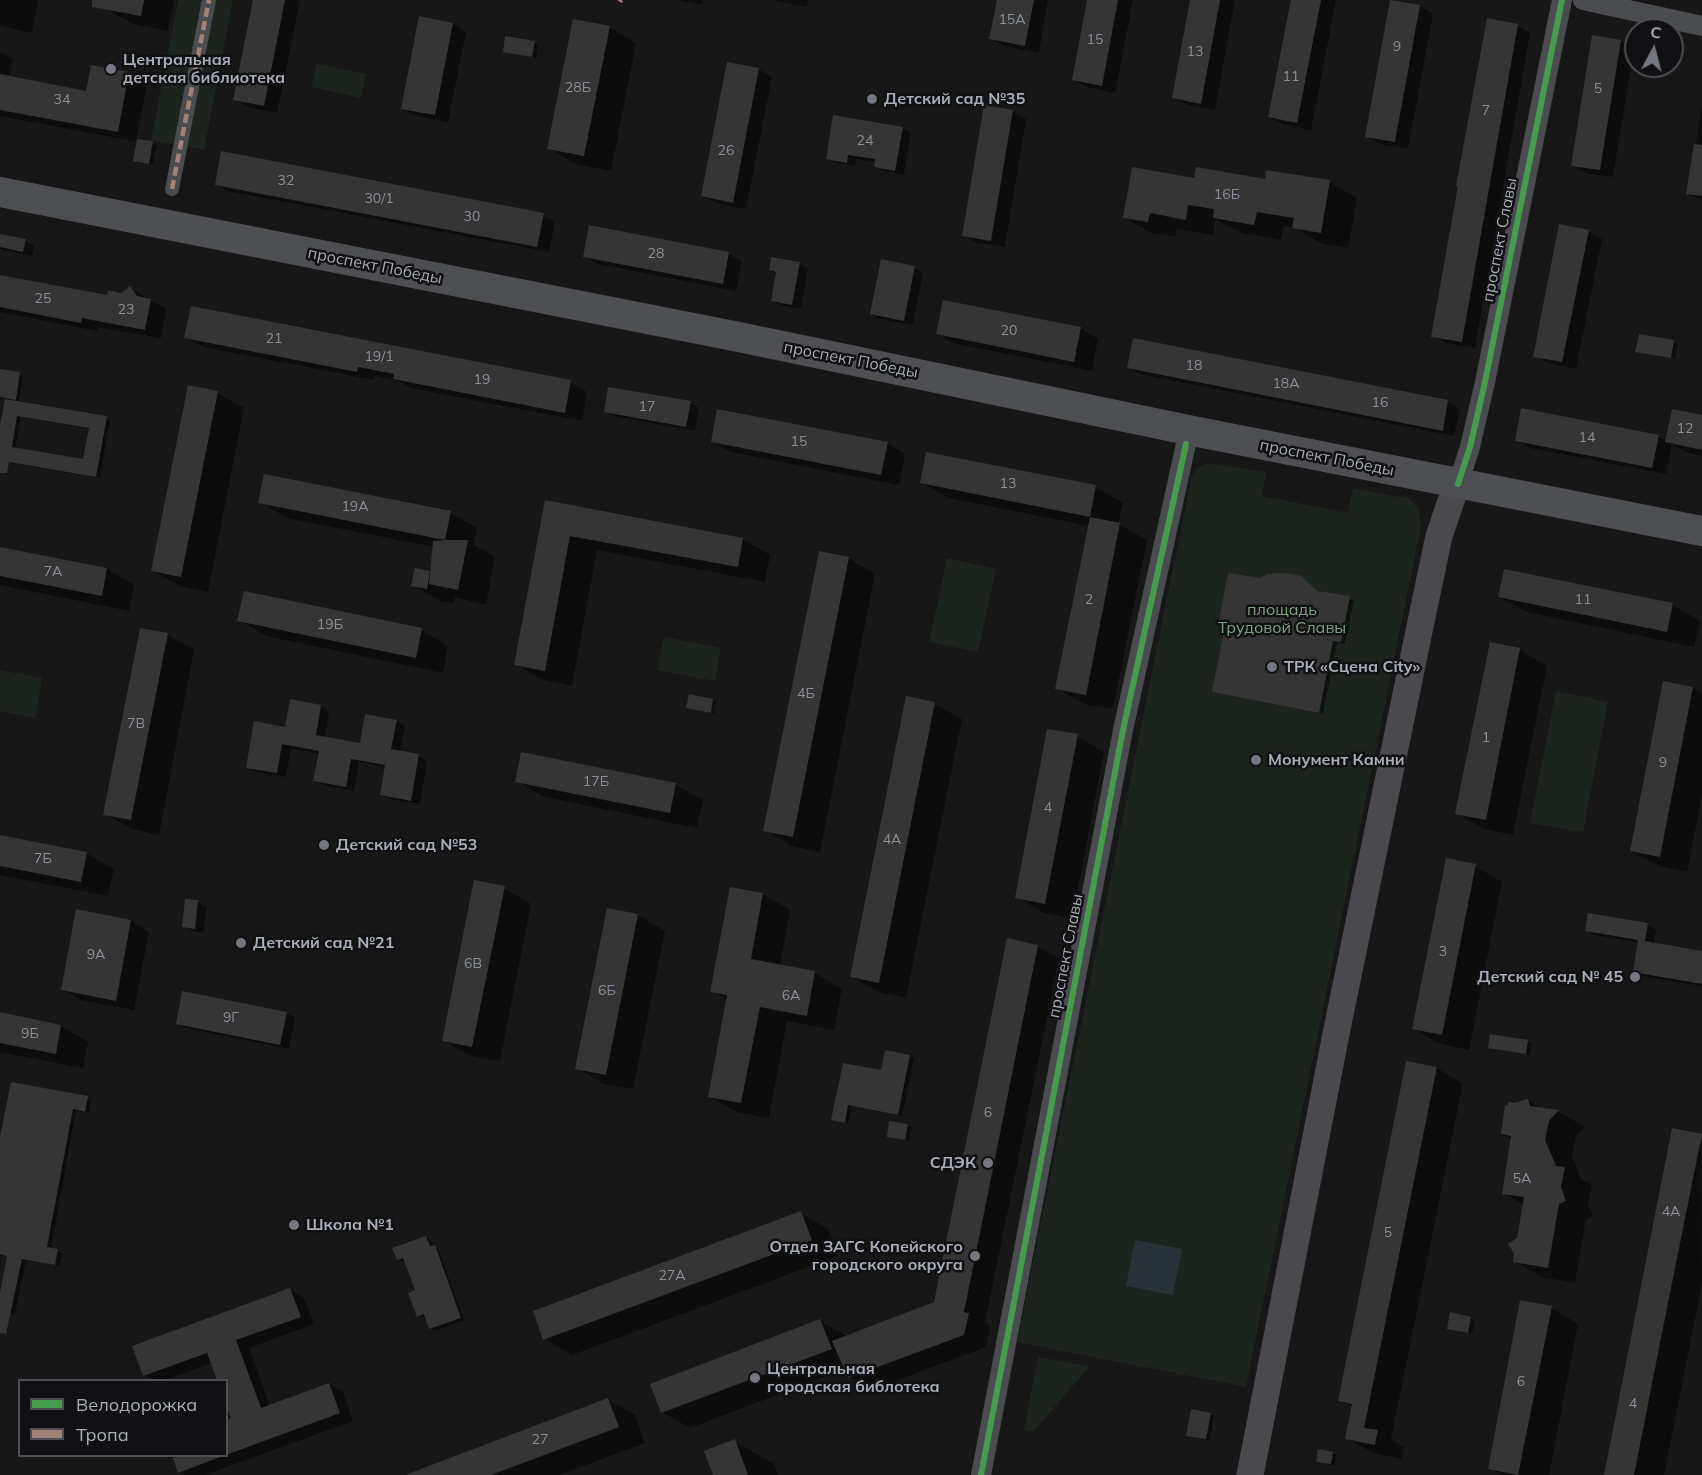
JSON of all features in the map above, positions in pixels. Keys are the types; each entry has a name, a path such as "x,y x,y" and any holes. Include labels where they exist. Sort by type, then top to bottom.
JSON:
{"main road":[{"name":"проспект Победы","path":"0,192 734,336 1187,437"},
{"name":"проспект Победы","path":"0,212 188,250 1187,437 1455,491 1702,547"},
{"name":"проспект Победы","path":"1455,491 1702,531"},
{"name":"проспект Славы","path":"1250,1475 1337,1029 1418,636 1439,536 1455,491"}],"street":[{"path":"172,189 209,0"},
{"name":"проспект Славы","path":"1455,491 1470,447 1485,382 1562,0"},
{"path":"1583,0 1702,26"},
{"name":"проспект Славы","path":"981,1475 1124,730 1187,437"}],"green space":[{"path":"178,0 233,0 204,150 151,140"},
{"path":"316,64 366,74 361,98 312,87"},
{"name":"площадь Трудовой Славы","path":"1207,463 1266,472 1262,496 1348,513 1353,488 1410,499 1419,510 1421,527 1246,1387 1017,1342 1191,479 1197,469"},
{"path":"947,558 996,569 978,652 929,642"},
{"path":"664,637 721,648 715,681 657,670"},
{"path":"0,670 42,678 35,718 0,711"},
{"path":"1556,691 1608,702 1583,832 1530,823"},
{"path":"1038,1357 1090,1366 1033,1432 1024,1430"}],"shaded area":[{"path":"1135,1240 1182,1249 1173,1295 1126,1286"}],"building":[{"path":"92,0 144,0 141,16 92,7"},
{"path":"253,0 285,0 264,106 233,100"},
{"path":"997,0 1034,0 1025,46 989,39"},
{"path":"1087,0 1118,0 1102,86 1072,80"},
{"path":"1190,0 1220,0 1201,104 1172,98"},
{"path":"1291,0 1321,0 1297,123 1268,117"},
{"path":"1390,0 1420,5 1395,142 1365,137"},
{"path":"419,16 453,23 435,115 401,109"},
{"path":"1487,18 1518,24 1462,342 1431,337"},
{"path":"573,19 610,26 584,156 547,149"},
{"path":"1592,35 1621,40 1600,170 1571,166"},
{"path":"505,36 535,41 532,57 503,52"},
{"path":"727,62 759,68 733,203 701,196"},
{"path":"91,65 129,72 118,132 0,110 0,74 86,91"},
{"path":"984,105 1013,110 991,241 962,236"},
{"path":"833,115 903,127 895,171 874,167 875,159 848,155 847,163 826,159"},
{"path":"137,139 153,141 149,164 133,161"},
{"path":"1694,144 1702,145 1702,196 1686,194"},
{"path":"221,151 544,213 537,247 215,185"},
{"path":"1132,167 1194,178 1196,167 1265,179 1266,170 1330,180 1321,233 1292,228 1294,218 1257,212 1254,225 1213,218 1214,209 1188,205 1186,220 1150,213 1148,222 1123,218"},
{"path":"1559,224 1589,230 1562,362 1533,357"},
{"path":"589,225 729,252 723,284 583,257"},
{"path":"0,234 26,239 23,252 0,247"},
{"path":"771,257 800,262 792,305 771,301 776,272 769,270"},
{"path":"881,259 915,266 904,321 870,314"},
{"path":"0,275 107,295 108,290 121,293 130,286 137,296 151,299 145,330 82,318 81,323 0,307"},
{"path":"943,300 1081,327 1074,362 936,334"},
{"path":"191,306 571,380 565,413 393,379 394,374 358,367 357,372 184,338"},
{"path":"1639,334 1674,340 1671,358 1635,352"},
{"path":"1133,338 1448,400 1443,431 1127,368"},
{"path":"0,369 20,372 16,400 0,397"},
{"path":"188,385 218,391 181,577 151,571"},
{"path":"608,387 691,401 686,427 604,412"},
{"path":"5,399 107,416 96,477 9,462 7,473 0,473 0,425","holes":["17,416 89,428 83,459 12,447"]},
{"path":"1521,408 1659,435 1652,468 1515,441"},
{"path":"717,409 888,442 881,475 711,442"},
{"path":"1672,409 1702,415 1702,450 1665,442"},
{"path":"926,452 1096,485 1090,517 920,483"},
{"path":"264,474 451,511 445,540 258,503"},
{"path":"545,500 743,538 738,567 570,536 545,671 514,665"},
{"path":"1090,517 1120,523 1086,695 1055,689"},
{"path":"468,540 458,590 429,584 433,541"},
{"path":"0,547 107,568 102,596 0,576"},
{"path":"819,551 849,557 793,837 763,831"},
{"path":"415,568 430,571 427,589 411,586"},
{"path":"1504,569 1673,603 1667,632 1498,597"},
{"name":"ТРК «Сцена City»","path":"1228,573 1260,578 1268,574 1292,574 1301,576 1318,591 1350,596 1341,642 1333,641 1319,713 1212,692 1226,621 1219,620"},
{"path":"244,591 422,628 416,658 237,621"},
{"path":"140,628 168,633 131,820 103,815"},
{"path":"1490,642 1520,648 1486,820 1455,814"},
{"path":"1663,681 1693,687 1660,857 1630,851"},
{"path":"689,694 713,699 711,713 686,708"},
{"path":"906,696 935,702 879,983 850,977"},
{"path":"290,699 321,705 316,735 360,743 365,714 397,720 391,749 419,754 411,801 380,795 385,765 351,759 346,787 313,781 319,751 282,744 277,773 246,768 254,721 285,727"},
{"path":"1047,729 1078,734 1045,904 1015,898"},
{"path":"521,752 676,783 670,813 515,782"},
{"path":"0,835 87,852 81,882 0,866"},
{"path":"1446,858 1476,864 1442,1035 1412,1029"},
{"path":"474,880 505,886 472,1047 442,1041"},
{"path":"730,887 763,893 751,959 815,971 807,1016 760,1007 741,1103 708,1097 727,995 710,992"},
{"path":"185,899 198,900 195,929 182,927"},
{"path":"607,908 638,914 606,1075 575,1069"},
{"path":"76,909 131,920 116,1001 61,990"},
{"path":"1588,913 1648,923 1645,941 1702,951 1702,984 1633,972 1638,940 1585,931"},
{"path":"1007,938 1038,945 964,1312 969,1313 964,1335 848,1378 832,1341 934,1302"},
{"path":"182,991 287,1012 280,1045 176,1024"},
{"path":"0,1012 61,1025 56,1054 0,1043"},
{"path":"1490,1034 1528,1040 1526,1054 1488,1048"},
{"path":"885,1050 910,1055 898,1115 848,1105 845,1123 831,1120 843,1063 881,1070"},
{"path":"1406,1061 1437,1067 1364,1428 1378,1430 1375,1445 1345,1439 1352,1404 1338,1401"},
{"path":"11,1082 88,1096 85,1112 73,1109 47,1247 58,1249 55,1265 22,1259 6,1334 0,1333 0,1293 7,1256 0,1254 0,1137"},
{"path":"1528,1099 1530,1106 1559,1110 1549,1121 1545,1140 1556,1166 1565,1167 1561,1187 1566,1201 1559,1204 1548,1268 1513,1262 1514,1253 1508,1244 1517,1238 1524,1197 1502,1194 1511,1136 1501,1134 1505,1105 1508,1106 1508,1102 1514,1103"},
{"path":"889,1121 908,1124 905,1140 887,1137"},
{"path":"1672,1128 1702,1134 1634,1475 1604,1475"},
{"path":"801,1211 812,1240 543,1340 533,1311"},
{"path":"426,1236 430,1246 435,1245 461,1318 429,1329 424,1314 417,1317 408,1293 415,1290 403,1258 397,1260 392,1248"},
{"path":"290,1288 301,1317 236,1340 261,1408 329,1383 340,1413 228,1454 228,1419 231,1418 228,1411 228,1379 217,1379 207,1353 143,1376 132,1346"},
{"path":"1520,1300 1552,1306 1518,1475 1488,1469"},
{"path":"1450,1312 1471,1317 1468,1333 1447,1329"},
{"path":"820,1319 832,1349 661,1413 650,1384"},
{"path":"608,1398 619,1427 491,1475 405,1475"},
{"path":"1191,1409 1211,1413 1206,1439 1186,1436"},
{"path":"735,1439 748,1475 713,1475 704,1451"},
{"path":"1318,1449 1333,1452 1331,1464 1316,1462"},
{"path":"173,1457 220,1457 178,1473"}],"marked path":[{"path":"172,189 209,0"}],"cycle path":[{"path":"1458,484 1470,447 1485,382 1562,0"},
{"path":"981,1475 1123,730 1186,444"}],"place":[{"name":"Центральная детская библиотека","path":"111,69"},
{"name":"Детский сад №35","path":"872,99"},
{"name":"ТРК «Сцена City»","path":"1272,667"},
{"name":"Монумент Камни","path":"1256,760"},
{"name":"Детский сад №53","path":"324,845"},
{"name":"Детский сад №21","path":"241,943"},
{"name":"Детский сад № 45","path":"1635,977"},
{"name":"СДЭК","path":"988,1163"},
{"name":"Школа №1","path":"294,1225"},
{"name":"Отдел ЗАГС Копейского городского округа","path":"975,1256"},
{"name":"Центральная городская библотека","path":"755,1378"}]}
